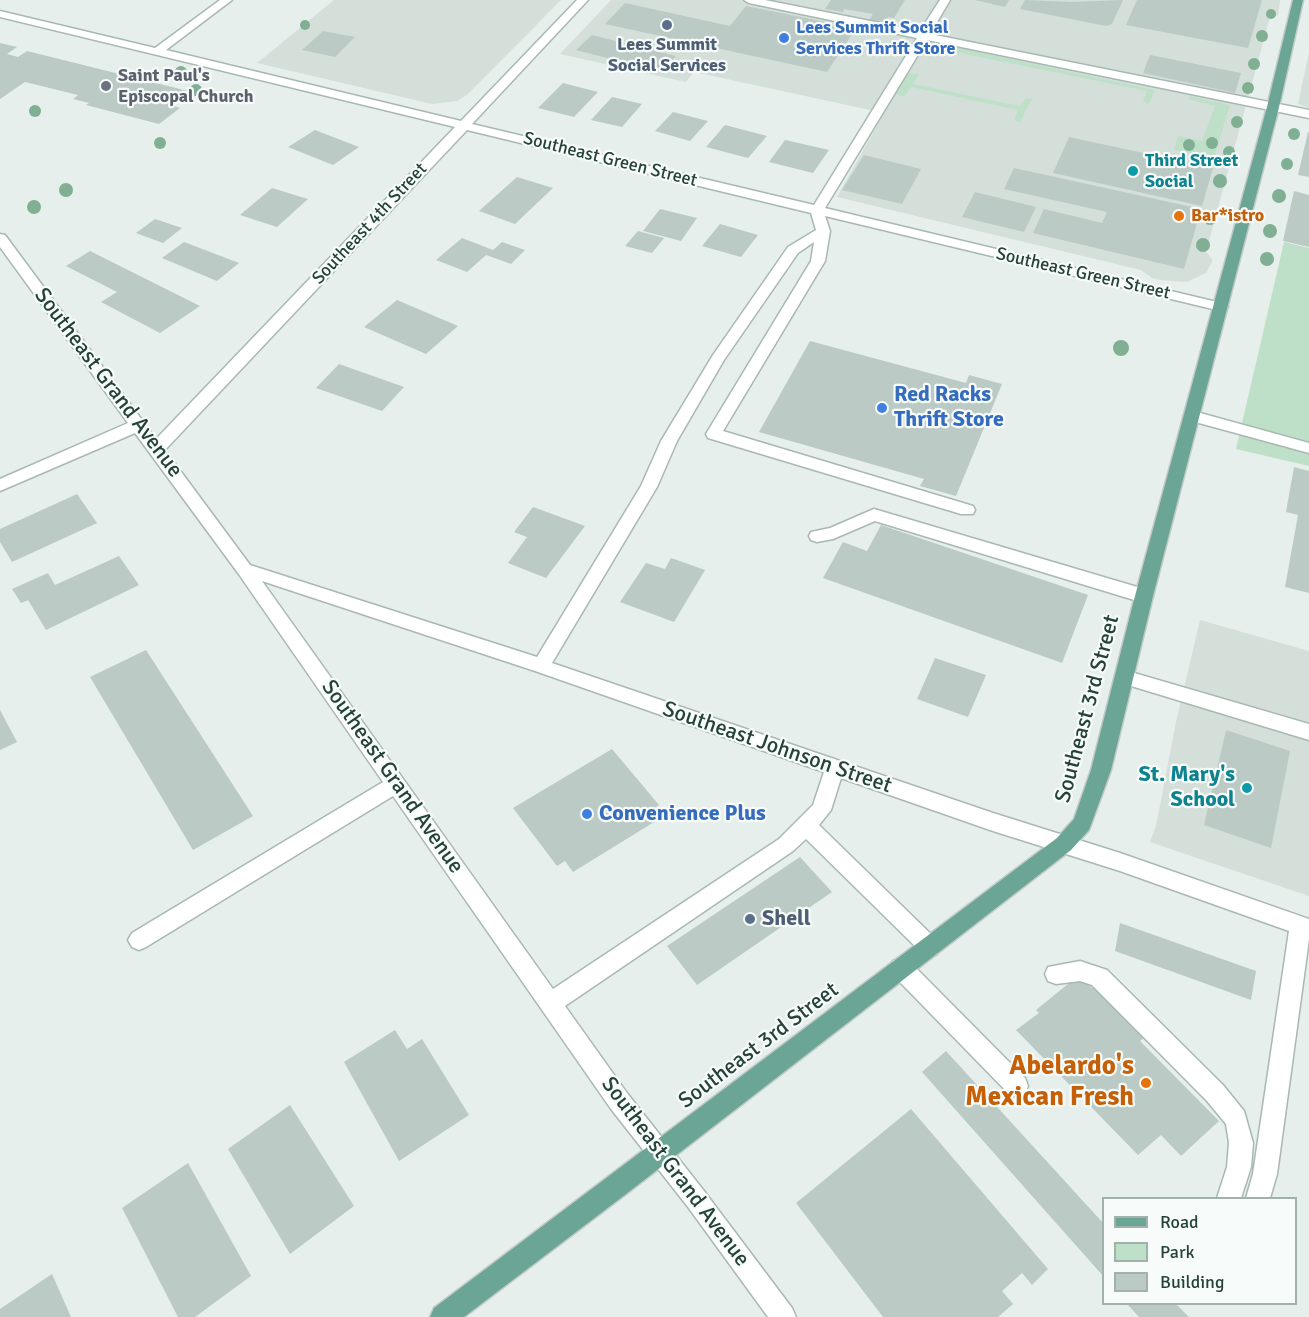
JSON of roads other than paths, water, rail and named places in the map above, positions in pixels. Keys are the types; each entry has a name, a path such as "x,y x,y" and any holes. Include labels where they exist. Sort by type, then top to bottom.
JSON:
{"main road":[{"name":"Southeast 3rd Street","path":"443,1317 1064,844 1082,824 1101,771 1144,596 1273,106 1298,0"}],"street":[{"path":"157,52 227,0"},
{"name":"Southeast 4th Street","path":"157,448 583,0"},
{"path":"749,0 1309,114"},
{"path":"945,0 817,211 823,231 818,261 714,434 967,510"},
{"name":"Southeast Green Street","path":"0,14 1221,307"},
{"path":"541,666 650,487 669,441 718,358 793,250 823,231"},
{"name":"Southeast Grand Avenue","path":"0,238 244,569 619,1101 660,1152 783,1317"},
{"path":"1193,416 1309,447"},
{"path":"0,485 139,425"},
{"path":"817,536 833,533 874,515 1144,596"},
{"name":"Southeast Johnson Street","path":"244,569 541,666 1305,927"},
{"path":"1124,677 1309,732"},
{"path":"550,1003 786,845 821,810 835,768"},
{"path":"139,940 396,784"},
{"path":"805,825 930,947"},
{"path":"1258,1197 1265,1174 1305,927"},
{"path":"901,968 1017,1086"},
{"path":"1056,974 1080,971 1099,977 1215,1093 1236,1119 1241,1143 1239,1167 1229,1197"}],"place":[{"name":"Lees Summit Social Services","path":"667,25"},
{"name":"Lees Summit Social Services Thrift Store","path":"784,38"},
{"name":"Saint Paul's Episcopal Church","path":"106,86"},
{"name":"Third Street Social","path":"1133,171"},
{"name":"Bar*istro","path":"1179,216"},
{"name":"Red Racks Thrift Store","path":"882,408"},
{"name":"St. Mary's School","path":"1247,788"},
{"name":"Convenience Plus","path":"587,814"},
{"name":"Shell","path":"750,919"},
{"name":"Abelardo's Mexican Fresh","path":"1146,1083"}]}
